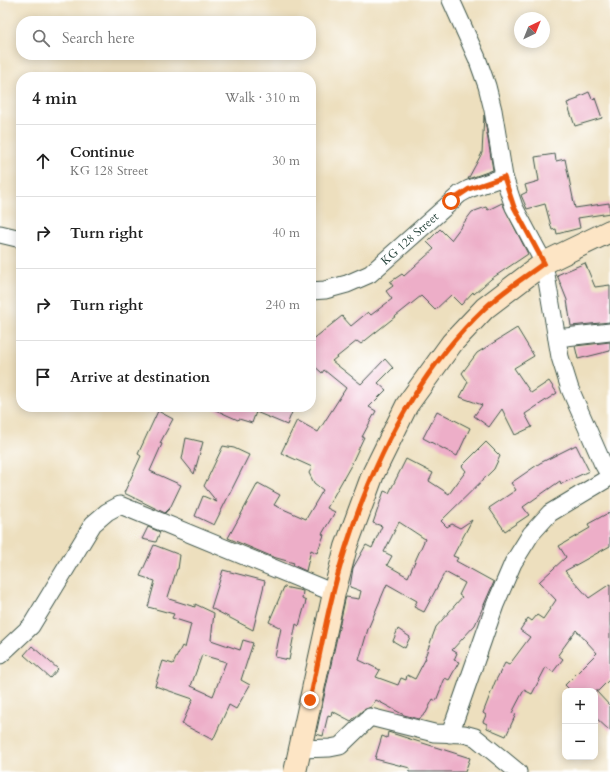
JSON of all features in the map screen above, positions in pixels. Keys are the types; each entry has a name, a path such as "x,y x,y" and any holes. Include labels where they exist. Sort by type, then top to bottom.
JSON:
{"main road":[{"path":"295,772 334,593 346,547 373,474 407,405 452,343 485,308 544,263 610,231"}],"street":[{"path":"450,734 495,605 513,563 531,534 550,513 610,476 602,462 570,389 560,357 544,263 517,213 504,177 493,110 487,86 477,58 451,0"},
{"name":"KG 128 Street","path":"316,291 325,290 347,284 370,274 460,194 469,189 504,177"},
{"path":"0,234 16,238"},
{"path":"557,338 610,332"},
{"path":"0,655 31,626 93,524 107,512 120,505 334,593"},
{"path":"300,749 330,748 340,746 370,717 434,733 464,734 475,737 518,772"}],"building":[{"path":"589,92 592,99 595,98 602,118 575,126 567,103 578,99 578,97"},
{"path":"484,115 493,170 468,179 482,153"},
{"path":"555,154 556,161 565,159 575,208 609,203 610,213 578,218 580,228 557,234 556,229 552,230 545,204 527,209 521,195 527,192 525,185 539,181 535,157"},
{"path":"502,203 528,254 491,279 474,294 473,292 461,305 451,295 435,310 421,296 361,344 357,341 332,361 361,384 385,359 393,368 378,383 386,390 369,407 376,411 362,437 364,437 350,467 327,508 335,512 322,534 324,535 317,553 311,550 306,571 293,565 294,563 273,557 228,538 258,483 280,495 274,505 306,519 323,490 314,483 309,473 312,467 281,453 297,420 318,432 346,388 324,370 322,373 316,368 316,337 342,316 351,326 368,312 371,315 392,299 386,291 393,286 390,282 402,274 404,276 434,249 427,242 440,229 451,240 472,212 486,207 488,210"},
{"path":"585,263 595,287 610,285 610,322 571,326 567,300 557,275"},
{"path":"517,328 534,356 514,368 531,393 549,381 557,393 525,414 532,427 515,435 502,409 489,427 474,416 482,405 460,397 468,382 462,373 477,353"},
{"path":"610,342 610,351 578,359 575,346"},
{"path":"437,411 470,428 457,456 423,438"},
{"path":"158,412 173,419 160,443 162,444 150,471 181,485 170,508 165,513 124,493 141,456 138,454"},
{"path":"220,412 256,412 252,423 238,420"},
{"path":"256,412 292,412 287,425"},
{"path":"186,438 203,442 194,474 182,459"},
{"path":"486,442 500,456 494,469 441,521 447,527 452,524 460,528 472,520 453,556 458,558 456,561 494,582 475,625 452,650 457,653 454,660 459,662 449,680 445,678 436,701 433,699 426,713 419,719 404,715 376,700 371,707 363,710 351,721 332,711 331,716 328,715 323,736 316,734 345,600 346,597 359,599 361,591 350,587 353,568 366,545 372,548 382,526 373,523 384,491 389,493 406,459 433,473 429,481 449,494 466,471 462,466","holes":["399,522 425,539 408,577 387,565 392,556 384,552","445,572 465,583 459,595 462,597 436,627 425,657 426,658 415,679 407,675 406,680 401,678 398,685 376,677 380,670 359,660 368,629 387,584 417,601 414,607 424,612"]},
{"path":"576,445 589,471 561,484 560,481 523,507 529,515 505,531 489,508 516,490 511,483 540,463"},
{"path":"223,446 234,448 249,455 214,525 195,516 203,496 217,502 204,486"},
{"path":"610,512 610,546 565,571 589,598 610,584 610,679 598,691 598,688 568,688 565,685 597,653 576,630 558,655 563,659 553,672 546,667 532,694 524,690 512,713 516,714 506,736 487,728 487,724 483,722 486,715 483,713 495,682 505,663 509,665 530,637 520,630 528,618 532,621 537,615 543,619 556,600 539,582 566,557 559,546 590,528 588,524"},
{"path":"148,527 160,532 156,542 142,539"},
{"path":"154,545 180,555 178,569 168,597 169,599 195,607 195,604 214,613 211,640 240,650 243,640 253,643 241,680 250,685 236,709 229,705 213,740 182,724 193,699 155,686 163,661 173,664 182,646 185,648 191,624 172,618 174,614 148,607 155,581 140,576","holes":["202,655 226,662 213,696 191,686"]},
{"path":"223,570 265,581 253,630 211,608"},
{"path":"284,587 303,591 302,599 306,601 299,626 296,624 289,660 275,657 281,628 269,622"},
{"path":"398,629 410,637 405,648 393,641"},
{"path":"32,646 58,669 50,678 24,655"},
{"path":"598,693 610,706 610,731 598,720"},
{"path":"388,732 470,758 465,772 409,772 410,768 375,759 382,736 387,738"}],"route":[{"path":"310,700 346,547 373,474 407,405 452,343 485,308 544,263 514,207 504,177 469,189 451,201"}]}
